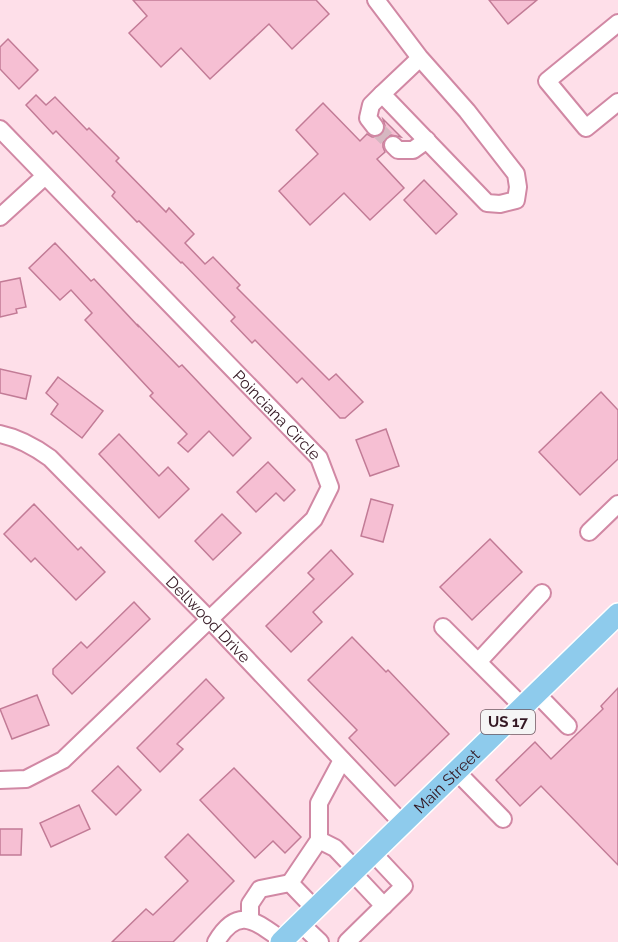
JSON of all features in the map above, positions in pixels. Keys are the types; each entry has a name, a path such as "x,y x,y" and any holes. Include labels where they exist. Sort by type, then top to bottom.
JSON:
{"main road":[{"name":"Main Street","path":"281,941 616,620"}],"street":[{"path":"376,0 420,58 467,111 516,174 518,187 516,200 500,204 487,202 382,94"},
{"path":"618,23 547,81 586,128 618,102"},
{"path":"375,127 368,118 371,105 420,58"},
{"name":"Poinciana Circle","path":"0,129 319,458 330,487 314,519 63,760 26,779 0,780"},
{"path":"393,145 398,150 413,150 427,140"},
{"path":"0,217 45,176"},
{"name":"Dellwood Drive","path":"0,434 26,443 51,458 209,619 403,824"},
{"path":"589,532 618,504"},
{"path":"478,661 542,593"},
{"path":"443,627 502,687 530,701 568,726"},
{"path":"250,920 250,904 260,889 290,883 319,840 319,803 342,760"},
{"path":"457,772 503,819"},
{"path":"319,840 335,848 384,906"},
{"path":"347,942 404,885 373,853"},
{"path":"290,883 320,942"},
{"path":"216,942 231,923 245,919 257,922 281,941"}],"building":[{"path":"133,0 316,0 329,14 292,49 269,24 210,79 181,48 161,67 129,33 147,16"},
{"path":"489,0 537,0 508,24"},
{"path":"8,39 38,70 19,89 0,69 0,47"},
{"path":"36,95 46,105 55,97 87,130 89,128 119,158 116,161 166,212 169,208 194,234 185,243 205,264 213,257 240,285 237,288 329,380 336,374 363,402 345,418 340,418 302,378 297,383 255,340 252,343 231,321 235,317 182,262 139,221 137,222 112,196 115,192 56,131 53,134 26,105"},
{"path":"323,103 360,141 367,134 372,137 382,135 385,126 383,119 401,137 391,135 386,137 383,143 385,152 377,159 404,188 370,220 344,193 310,225 279,191 318,154 296,130"},
{"path":"424,180 457,214 436,234 404,200"},
{"path":"55,243 91,281 94,279 179,367 182,365 251,438 233,456 209,431 188,452 178,443 187,434 150,396 153,393 85,320 92,313 71,290 60,300 29,268"},
{"path":"20,278 26,307 16,309 17,313 0,317 0,282"},
{"path":"0,369 31,376 26,399 0,393"},
{"path":"58,377 103,411 82,438 51,414 58,404 46,393"},
{"path":"601,392 618,410 618,459 580,495 539,452"},
{"path":"386,429 399,466 370,476 356,440"},
{"path":"119,434 159,476 168,467 189,489 159,518 99,454"},
{"path":"268,462 295,490 284,501 276,493 256,512 237,492"},
{"path":"371,499 393,505 383,542 361,536"},
{"path":"34,504 78,550 81,547 105,572 76,600 35,558 31,562 4,534"},
{"path":"222,514 241,533 213,560 195,541"},
{"path":"490,539 522,572 472,620 440,587"},
{"path":"331,550 353,574 313,612 322,622 291,652 266,626 314,579 308,573"},
{"path":"134,602 150,619 72,694 53,674 53,669 81,642 87,648"},
{"path":"352,637 386,672 388,670 449,734 395,786 349,738 357,730 308,680"},
{"path":"206,679 224,698 177,744 183,749 160,772 137,748"},
{"path":"618,688 618,865 541,786 520,806 496,780 535,742 551,759 603,709 601,706"},
{"path":"37,695 49,725 12,739 0,709"},
{"path":"118,766 141,790 116,815 92,791"},
{"path":"234,768 301,837 285,853 273,841 255,858 200,800"},
{"path":"79,805 90,829 51,847 40,823"},
{"path":"0,829 22,829 21,855 0,855"},
{"path":"188,834 234,881 173,942 112,942 146,909 153,915 188,881 165,857"}],"tunnel":[{"path":"375,127 393,145"}]}
